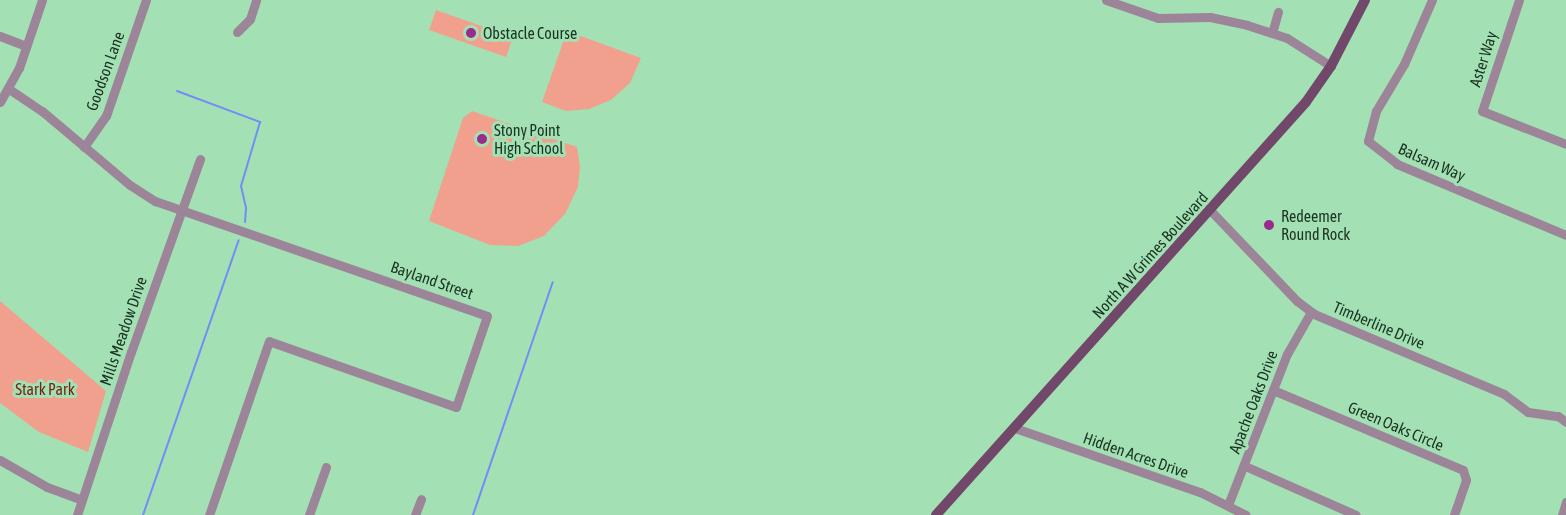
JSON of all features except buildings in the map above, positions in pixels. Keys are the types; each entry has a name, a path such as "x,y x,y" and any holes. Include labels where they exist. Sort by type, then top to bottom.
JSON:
{"main road":[{"name":"North A W Grimes Boulevard","path":"936,515 1306,102 1331,66 1365,0"}],"street":[{"path":"0,102 9,89 42,0"},
{"name":"Goodson Lane","path":"84,147 105,116 146,0"},
{"path":"237,32 250,20 256,0"},
{"path":"1106,0 1158,18 1210,17 1272,33 1287,38 1331,66"},
{"path":"1139,11 1142,0"},
{"name":"Balsam Way","path":"1432,0 1400,72 1376,111 1368,141 1397,164 1566,235"},
{"name":"Aster Way","path":"1519,0 1482,111 1566,144"},
{"path":"1272,33 1278,12"},
{"path":"0,36 26,46"},
{"name":"Bayland Street","path":"9,89 42,111 130,185 155,201 488,316 456,407 269,340 209,515"},
{"name":"Mills Meadow Drive","path":"77,515 200,159"},
{"name":"Timberline Drive","path":"1210,210 1297,301 1311,312 1503,394 1528,412 1558,416 1566,422"},
{"name":"Apache Oaks Drive","path":"1228,505 1294,340 1311,312"},
{"name":"Green Oaks Circle","path":"1273,390 1463,470 1466,480 1454,515"},
{"name":"Hidden Acres Drive","path":"1015,428 1200,492 1246,515"},
{"path":"0,460 47,488 82,500"},
{"path":"1245,466 1356,515"},
{"path":"309,515 326,467"},
{"path":"415,515 421,499"},
{"path":"1562,515 1566,502"}],"green space":[{"name":"Obstacle Course","path":"436,10 513,37 506,57 429,30"},
{"path":"567,31 641,58 630,83 611,100 589,109 566,111 542,102"},
{"path":"472,111 577,147 580,167 578,187 565,214 544,236 518,246 490,245 429,221 463,118"},
{"name":"Stark Park","path":"0,301 106,391 88,452 39,432 0,403"}],"waterway":[{"path":"177,91 260,122 241,186 246,208 245,222"},
{"path":"143,515 239,240"},
{"path":"473,515 553,282"}],"place":[{"name":"Obstacle Course","path":"471,33"},
{"name":"Stony Point High School","path":"482,139"},
{"name":"Redeemer Round Rock","path":"1269,225"}]}
